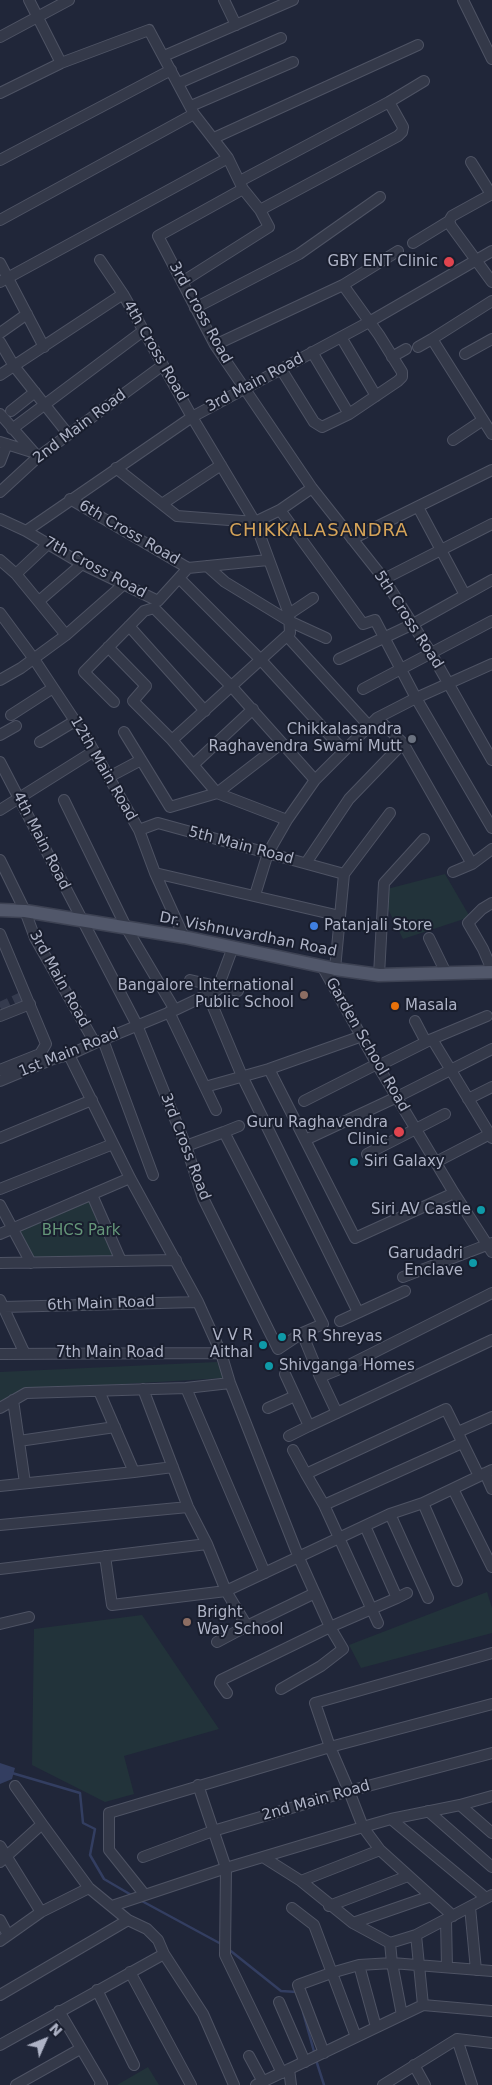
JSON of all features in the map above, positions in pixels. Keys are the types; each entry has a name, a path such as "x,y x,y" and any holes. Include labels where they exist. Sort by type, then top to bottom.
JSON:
{"main road":[{"name":"Dr. Vishnuvardhan Road","path":"0,910 25,910 127,929 184,937 335,969 379,975 492,971"}],"street":[{"path":"29,0 61,63"},
{"path":"0,37 69,0"},
{"path":"224,0 236,25"},
{"path":"164,56 293,0"},
{"path":"463,0 491,54"},
{"path":"0,93 61,63 149,30 193,110 228,158 242,185 269,226 182,282"},
{"path":"179,84 281,38"},
{"path":"214,138 418,45"},
{"path":"0,220 193,110 293,62"},
{"path":"0,160 171,70"},
{"path":"242,185 424,81"},
{"path":"260,210 398,136 402,132 403,127 389,102"},
{"path":"4,279 228,158"},
{"path":"413,243 449,221 452,216 492,194 471,162"},
{"name":"3rd Cross Road","path":"242,185 158,236 215,345 312,488"},
{"path":"195,308 299,254 380,197"},
{"path":"449,221 492,282"},
{"path":"215,345 343,285 398,251"},
{"name":"3rd Main Road","path":"26,531 192,417 369,322 475,259 492,251"},
{"name":"4th Cross Road","path":"100,260 122,294 192,417 255,522 289,618 289,634"},
{"path":"0,263 4,279 27,314 44,347"},
{"path":"282,369 318,426 327,426 348,414 402,376 402,372 343,285"},
{"path":"0,375 122,294"},
{"path":"418,347 492,301"},
{"path":"0,333 27,314"},
{"path":"12,429 143,330"},
{"path":"341,337 376,396"},
{"path":"432,338 492,434"},
{"path":"465,354 492,339"},
{"path":"0,342 14,366 68,434"},
{"path":"392,357 406,348"},
{"path":"312,352 348,414"},
{"name":"2nd Main Road","path":"0,492 36,455 163,365"},
{"path":"11,411 35,392"},
{"path":"0,414 36,455"},
{"path":"453,440 483,420"},
{"path":"0,462 4,443 36,455"},
{"path":"162,504 221,465"},
{"path":"116,468 177,516 255,522 280,510 312,488"},
{"path":"352,539 492,470"},
{"name":"5th Cross Road","path":"312,488 384,579 431,653 492,760"},
{"name":"6th Cross Road","path":"70,499 188,568"},
{"path":"418,507 465,595"},
{"path":"280,510 363,624 375,620 416,698 492,828"},
{"name":"7th Cross Road","path":"0,518 49,543 82,564 158,601 181,580 188,568"},
{"path":"384,579 492,524"},
{"path":"16,574 49,543"},
{"path":"0,560 16,574 66,635"},
{"path":"188,568 268,560"},
{"path":"39,601 82,564"},
{"path":"207,566 225,582 326,638"},
{"path":"181,580 261,660 344,750"},
{"path":"339,659 413,624 492,580"},
{"path":"0,680 34,659 66,635 124,584"},
{"path":"289,618 313,598"},
{"path":"114,702 84,672 144,611 154,608 232,687 315,780"},
{"name":"12th Main Road","path":"2,620 34,659 94,751 139,830 155,874 184,937"},
{"path":"363,689 492,621"},
{"path":"129,626 205,711"},
{"path":"172,740 289,634 369,726"},
{"path":"108,647 146,686 133,701 172,740 217,793 287,820"},
{"path":"255,895 268,853 287,820 315,780 344,750 377,718 416,698 492,664"},
{"path":"11,715 53,688"},
{"path":"193,765 252,709"},
{"path":"377,718 404,743 472,864"},
{"path":"40,742 75,721"},
{"path":"0,734 16,726"},
{"path":"124,732 170,807 217,793 282,743"},
{"path":"306,864 349,799 404,743"},
{"path":"0,810 94,751"},
{"path":"109,778 141,760"},
{"name":"4th Main Road","path":"0,762 81,920"},
{"path":"64,800 127,929 172,1011 216,1110"},
{"path":"335,969 344,874 390,813"},
{"name":"5th Main Road","path":"139,830 158,823 344,874"},
{"path":"379,975 384,883 424,839"},
{"path":"453,872 472,864 492,849"},
{"name":"3rd Main Road","path":"0,860 25,910 35,938 99,1041 153,1175"},
{"path":"155,874 255,895 340,916"},
{"path":"492,903 482,909 468,922 483,949 492,971"},
{"name":"3rd Cross Road","path":"81,920 137,1025 186,1146 203,1198 278,1348 302,1333"},
{"path":"0,934 46,1044 40,1054 0,1070"},
{"path":"429,938 446,973"},
{"path":"219,985 233,947"},
{"name":"Garden School Road","path":"322,966 377,1065 454,1193 491,1246"},
{"path":"190,980 219,985 238,991"},
{"name":"1st Main Road","path":"0,1081 54,1059 69,1055 172,1011 208,995 217,990 219,985"},
{"path":"208,995 242,1076 358,1312"},
{"path":"0,1010 29,1001"},
{"path":"0,1016 29,1001"},
{"path":"304,1101 429,1040 487,1016"},
{"path":"416,1021 451,1069 468,1099 490,1130 436,1162"},
{"path":"205,1087 269,1069 362,1036"},
{"path":"305,1140 397,1097 492,1049"},
{"path":"69,1055 130,1178 198,1302 220,1353 299,1558 330,1627 344,1649 326,1663 281,1689"},
{"path":"269,1069 355,1238 454,1193"},
{"path":"468,1099 492,1087"},
{"path":"0,1138 92,1100"},
{"path":"367,1154 445,1114"},
{"path":"186,1146 239,1126"},
{"path":"224,1132 323,1324 302,1333 337,1413"},
{"path":"0,1188 113,1144"},
{"path":"0,1234 130,1178"},
{"path":"92,1195 121,1261"},
{"path":"0,1205 31,1263"},
{"path":"403,1277 491,1246"},
{"path":"0,1264 176,1260"},
{"path":"340,1321 406,1291"},
{"path":"320,1377 347,1366 492,1293"},
{"name":"6th Main Road","path":"2,1304 198,1302"},
{"path":"2,1304 24,1354"},
{"path":"289,1436 492,1340"},
{"name":"7th Main Road","path":"0,1354 220,1353"},
{"path":"285,1374 309,1426"},
{"path":"0,1408 26,1393 186,1388 230,1383"},
{"path":"186,1388 266,1573"},
{"path":"143,1389 188,1506 207,1544 226,1591 247,1626"},
{"path":"99,1390 134,1472"},
{"path":"268,1408 295,1396"},
{"path":"13,1400 25,1483"},
{"path":"306,1474 446,1409 462,1443 485,1473 492,1489"},
{"path":"458,1432 492,1417"},
{"path":"19,1441 115,1426"},
{"path":"324,1505 462,1443"},
{"path":"293,1450 324,1505 378,1623"},
{"path":"0,1486 173,1467"},
{"path":"105,1556 112,1605 226,1591 390,1514 423,1503 485,1473"},
{"path":"453,1488 492,1567"},
{"path":"423,1503 457,1581"},
{"path":"0,1525 188,1506"},
{"path":"390,1514 428,1598"},
{"path":"227,1694 220,1683 221,1680 330,1627 402,1595 365,1526"},
{"path":"0,1569 207,1544"},
{"path":"217,1642 315,1593"},
{"path":"0,1624 29,1617"},
{"path":"448,1967 449,1918 431,1896 380,1850 363,1827 330,1747 315,1703 492,1652"},
{"path":"140,1897 109,1850 109,1813 330,1747 492,1704"},
{"name":"2nd Main Road","path":"143,1858 213,1831 492,1752"},
{"path":"198,1785 226,1868 225,1950 291,2085"},
{"path":"14,1786 89,1888 128,1920 147,1930 158,1940 164,1954 203,2014 234,2085"},
{"path":"112,1906 226,1868 363,1827 492,1796"},
{"path":"460,1805 492,1833"},
{"path":"428,1811 492,1867"},
{"path":"263,1857 300,1880 329,1906 353,1923 390,1943 416,1935 489,1897 392,1819"},
{"path":"4,1859 42,1824"},
{"path":"0,1846 4,1859 41,1912"},
{"path":"300,1880 380,1850"},
{"path":"329,1906 408,1876"},
{"path":"0,1920 4,1938 41,1912 89,1888"},
{"path":"353,1923 431,1896"},
{"path":"470,1907 476,1970"},
{"path":"292,1908 314,1925 356,2037"},
{"path":"0,1995 128,1920"},
{"path":"416,1935 423,2005"},
{"path":"390,1943 402,2015"},
{"path":"0,2045 164,1954"},
{"path":"314,2057 298,1985 331,1972 359,1965 392,1962 492,1971"},
{"path":"359,1965 376,2027"},
{"path":"130,1972 191,2085"},
{"path":"97,1990 134,2065"},
{"path":"279,2002 314,2057"},
{"path":"249,2056 260,2083 423,2005 492,2011"},
{"path":"59,2011 102,2084 100,2085"},
{"path":"385,2084 457,2039 492,2043"},
{"path":"457,2039 472,2085"},
{"path":"16,2085 80,2049"},
{"path":"414,2065 425,2085"}],"green space":[{"path":"445,874 470,917 403,939 385,903 387,889"},
{"name":"BHCS Park","path":"95,1198 121,1256 33,1259 16,1230"},
{"path":"217,1362 224,1378 24,1390 0,1403 0,1372"},
{"path":"487,1592 492,1608 492,1633 361,1668 349,1645"},
{"path":"142,1615 219,1729 124,1756 134,1794 105,1802 32,1765 34,1629"},
{"path":"148,2067 159,2085 117,2085"}],"water":[{"path":"0,1763 15,1768 12,1779 0,1784"}],"waterway":[{"path":"12,1773 80,1793 83,1823 95,1829 90,1855 104,1879 133,1896"},
{"path":"140,1900 223,1945"},
{"path":"227,1948 281,1991 297,1992"},
{"path":"303,2012 315,2055"},
{"path":"316,2060 324,2085"}],"tunnel":[{"path":"0,1007 26,995"}],"place":[{"name":"GBY ENT Clinic","path":"449,262"},
{"name":"Chikkalasandra Raghavendra Swami Mutt","path":"412,739"},
{"name":"Patanjali Store","path":"314,926"},
{"name":"Bangalore International Public School","path":"304,995"},
{"name":"Masala","path":"395,1006"},
{"name":"Guru Raghavendra Clinic","path":"399,1132"},
{"name":"Siri Galaxy","path":"354,1162"},
{"name":"Siri AV Castle","path":"481,1210"},
{"name":"Garudadri Enclave","path":"473,1263"},
{"name":"R R Shreyas","path":"282,1337"},
{"name":"V V R Aithal","path":"263,1345"},
{"name":"Shivganga Homes","path":"269,1366"},
{"name":"Bright Way School","path":"187,1622"}],"district":[{"name":"CHIKKALASANDRA","path":"319,531"}]}
